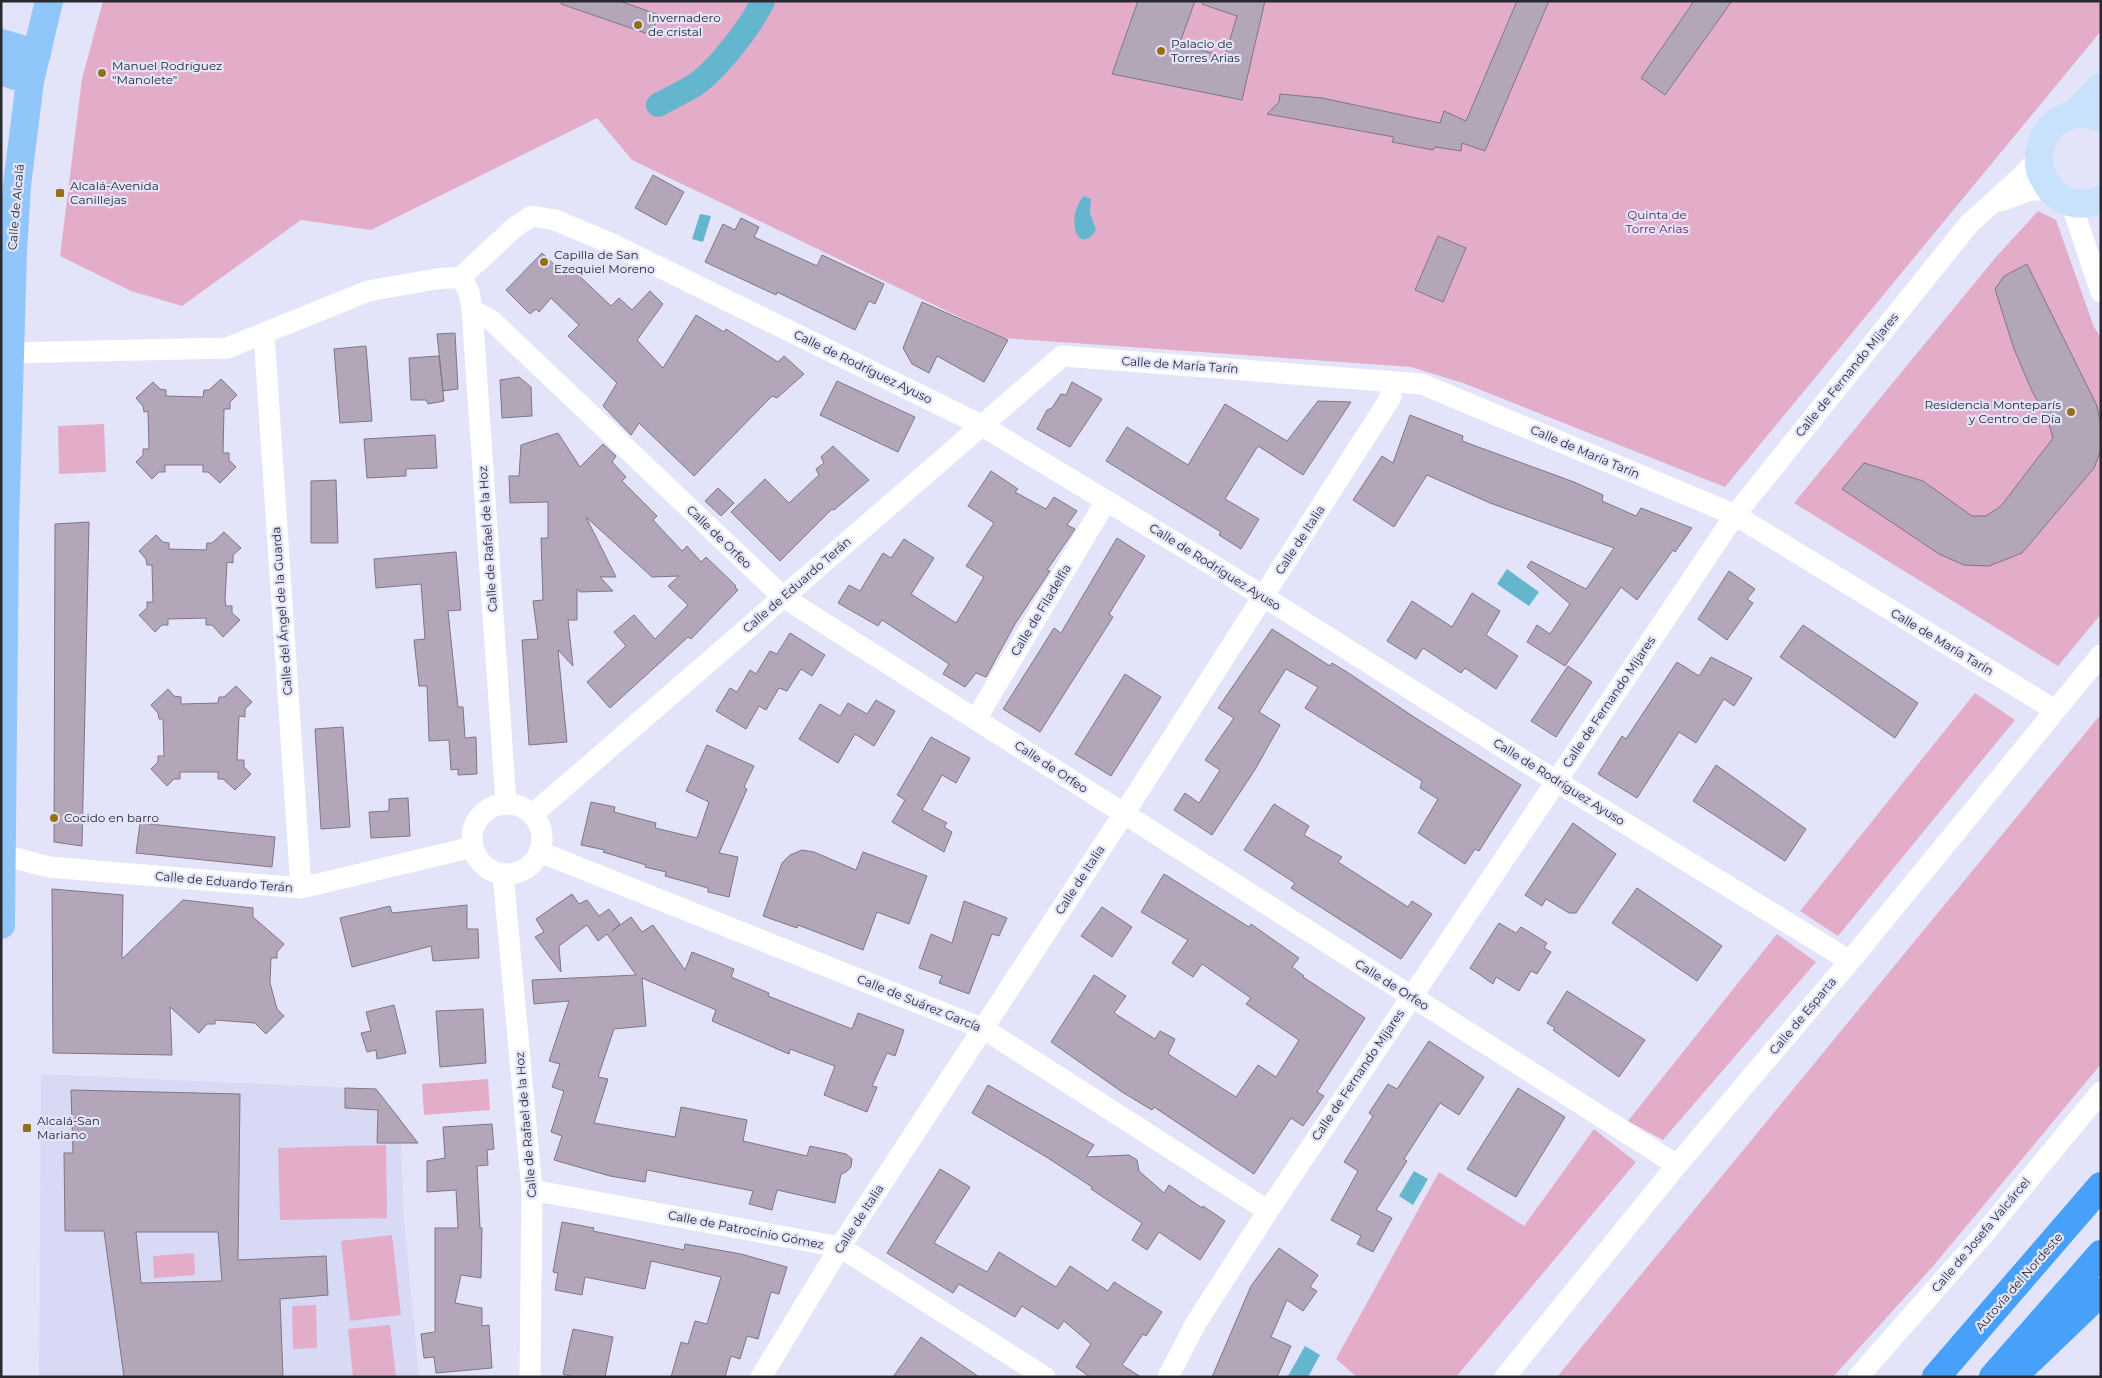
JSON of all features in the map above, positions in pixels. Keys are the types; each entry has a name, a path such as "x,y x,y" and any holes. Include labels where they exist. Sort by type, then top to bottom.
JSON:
{"highway":[{"name":"Autovía del Nordeste","path":"1936,1377 2101,1186"},
{"path":"1993,1377 2101,1254"},
{"path":"2013,1377 2101,1292"}],"main road":[{"name":"Calle de Alcalá","path":"1,925 8,353 17,185 30,81 49,1"},
{"path":"1,43 37,54"},
{"path":"1,71 30,81"}],"street":[{"path":"2074,114 2101,87"},
{"path":"2101,118 2088,113 2074,114 2062,118 2048,129 2041,145 2039,157 2040,172 2061,197 2101,292"},
{"name":"Calle de Fernando Mijares","path":"1168,1377 1196,1323 1268,1211 1410,996 1735,515 1969,224 2022,176 2039,157"},
{"name":"Calle de Fernando Mijares","path":"1989,205 2030,190 2061,197"},
{"path":"2061,197 2089,204 2101,199"},
{"name":"Calle de Rodríguez Ayuso","path":"461,277 515,227 532,216 555,220 610,243 981,425 1264,597 1556,781 1850,961"},
{"path":"8,353 226,348 368,291 436,279 461,277"},
{"name":"Calle de Rafael de la Hoz","path":"461,277 469,292 472,310 506,803"},
{"name":"Calle de Orfeo","path":"472,310 492,320 783,598 1677,1165"},
{"name":"Calle del Ángel de la Guarda","path":"264,334 301,888"},
{"name":"Calle de María Tarín","path":"1062,356 1422,384 1735,515 2055,710"},
{"name":"Calle de Eduardo Terán","path":"533,814 1062,356"},
{"name":"Calle de Italia","path":"761,1377 840,1247 1124,814 1391,397 1390,381"},
{"name":"Calle de Filadelfia","path":"976,719 1106,501"},
{"name":"Calle de Esparta","path":"1505,1377 1677,1165 1850,961 2101,654"},
{"path":"506,803 525,808 533,814 542,832 543,842 534,862 526,869 515,874 493,872 483,865 476,857 472,847 473,831 479,817 487,810 506,803"},
{"name":"Calle de Eduardo Terán","path":"3,855 49,867 301,888 472,847"},
{"name":"Calle de Suárez García","path":"540,852 984,1029 1268,1211"},
{"name":"Calle de Rafael de la Hoz","path":"503,874 532,1190 530,1377"},
{"name":"Calle de Josefa Valcárcel","path":"1858,1377 1983,1236 2101,1092"},
{"name":"Calle de Patrocinio Gómez","path":"532,1190 840,1247 1045,1377"}],"shaded area":[{"path":"41,1074 376,1089 400,1116 404,1220 419,1377 39,1377"}],"green space":[{"name":"Quinta de Torre Arias","path":"103,1 2101,1 2101,31 1725,487 1463,383 1411,367 1003,338 632,160 597,118 371,230 301,220 182,306 131,291 60,256 82,79"},
{"path":"2038,211 2056,220 2094,327 2101,338 2101,614 2058,666 1794,503 1996,257"},
{"path":"104,424 106,472 59,474 58,426"},
{"path":"1975,693 2015,720 1838,936 1800,911"},
{"path":"2101,714 2101,1064 1934,1265 1833,1377 1557,1377"},
{"path":"1777,934 1816,962 1663,1140 1628,1121"},
{"path":"488,1079 490,1110 424,1115 422,1084"},
{"path":"1594,1129 1636,1162 1456,1377 1357,1377 1336,1359 1439,1172 1524,1226"},
{"path":"386,1145 387,1218 280,1220 278,1148"},
{"path":"392,1235 401,1315 350,1321 341,1241"},
{"path":"194,1253 195,1275 154,1278 153,1256"},
{"path":"316,1305 317,1348 293,1349 292,1306"},
{"path":"390,1325 396,1377 353,1377 348,1329"}],"water":[{"path":"1084,196 1091,199 1090,213 1096,230 1089,238 1083,240 1079,237 1074,223 1078,204"},
{"path":"700,214 711,216 703,242 692,239"},
{"path":"1507,569 1539,592 1529,606 1497,584"},
{"path":"1414,1171 1428,1179 1413,1205 1399,1196"},
{"path":"1305,1346 1320,1355 1308,1377 1288,1376"}],"building":[{"name":"Invernadero de cristal","path":"562,1 620,1 659,15 651,35 561,4"},
{"name":"Palacio de Torres Arias","path":"1138,1 1195,1 1179,45 1225,56 1237,16 1202,4 1203,1 1265,1 1242,100 1112,74"},
{"path":"1517,1 1549,1 1485,151 1462,143 1461,151 1435,147 1433,150 1392,142 1394,137 1267,114 1279,102 1280,94 1322,98 1440,123 1444,111 1466,121"},
{"path":"1694,1 1732,1 1665,95 1641,78"},
{"path":"653,175 684,192 666,225 635,208"},
{"path":"741,218 759,227 754,237 817,266 822,255 884,284 875,304 869,301 855,330 777,292 776,295 705,262 723,224 735,230"},
{"path":"1438,236 1466,248 1443,302 1415,290"},
{"path":"542,253 566,276 572,269 611,306 619,298 632,310 650,291 663,304 637,340 663,368 696,315 724,332 726,329 778,362 784,356 804,374 777,398 772,396 694,476 639,423 631,435 603,406 617,383 568,336 579,325 551,298 539,312 536,309 530,314 506,290"},
{"name":"Residencia Monteparís y Centro de Día","path":"2027,264 2097,406 2101,425 2101,450 2094,468 2022,553 1989,566 1964,565 1939,554 1842,489 1864,463 1923,481 1972,516 1986,516 2001,506 2053,438 2047,418 2032,391 2014,349 1995,289 2004,276"},
{"path":"922,302 1008,340 984,382 937,356 929,373 912,364 903,348"},
{"path":"455,333 458,389 443,391 437,334"},
{"path":"366,346 372,421 340,423 334,349"},
{"path":"439,356 444,401 428,404 426,400 411,400 409,358"},
{"path":"519,377 531,387 532,416 502,418 500,380"},
{"path":"221,379 237,395 230,402 230,409 224,409 223,453 229,453 229,460 236,467 220,483 208,472 203,472 203,465 165,465 165,472 159,472 152,479 136,462 143,455 143,449 149,449 148,411 144,412 143,406 136,398 153,382 160,389 166,390 166,396 203,397 204,390 209,390"},
{"path":"837,381 915,417 898,452 820,415"},
{"path":"1072,382 1102,399 1070,447 1037,429 1047,410 1052,408 1061,394 1066,395"},
{"path":"1318,401 1351,402 1303,475 1258,446 1225,499 1259,519 1241,549 1219,535 1221,532 1106,461 1127,427 1188,465 1225,404 1287,441"},
{"path":"1410,415 1463,436 1462,441 1574,482 1603,495 1602,501 1636,516 1641,508 1692,528 1675,552 1673,550 1637,600 1621,587 1565,666 1527,642 1537,625 1550,634 1570,604 1527,567 1531,561 1586,589 1614,548 1490,503 1427,475 1394,527 1353,500 1382,456 1393,463"},
{"path":"558,433 580,467 603,444 616,456 612,462 626,477 622,481 657,516 653,520 682,551 687,546 701,562 706,557 738,590 691,639 688,637 610,708 587,682 626,646 614,632 634,615 655,639 688,605 668,586 679,576 652,577 586,517 616,577 600,577 613,591 580,592 577,589 577,620 568,620 573,666 558,650 567,742 529,745 522,640 538,639 533,601 543,600 541,538 548,538 548,502 510,503 509,476 519,476 521,445"},
{"path":"435,435 437,468 406,469 406,476 367,478 364,439"},
{"path":"833,446 869,480 834,510 832,509 780,561 731,512 765,479 789,503 819,475 816,469 824,463 821,457"},
{"path":"991,471 1018,489 1015,492 1046,509 1054,497 1077,511 1067,525 1075,529 1047,570 1050,571 1015,624 986,677 976,673 965,687 943,674 949,664 882,620 878,626 838,603 849,585 860,591 883,553 891,558 904,539 934,558 911,594 956,623 984,577 966,566 994,523 968,506"},
{"path":"336,480 338,543 311,543 311,481"},
{"path":"718,488 734,503 721,516 705,501"},
{"path":"89,522 82,846 54,842 55,524"},
{"path":"224,532 241,548 233,555 233,563 227,562 225,600 226,606 232,606 232,613 240,620 223,637 212,625 206,625 206,618 168,619 168,625 162,625 155,632 139,615 147,608 147,602 153,602 152,565 147,565 146,559 139,551 156,535 163,542 169,543 169,549 206,550 207,543 212,543"},
{"path":"1117,538 1145,556 1109,614 1113,617 1040,732 1003,709 1054,628 1061,633"},
{"path":"456,552 461,610 448,611 458,707 463,707 465,738 476,737 477,774 458,775 458,769 451,770 449,740 429,741 427,686 419,686 414,640 425,639 421,584 376,588 374,559"},
{"path":"1729,571 1755,589 1747,599 1753,603 1727,640 1698,619"},
{"path":"1472,593 1500,611 1486,635 1518,656 1496,689 1465,668 1461,673 1423,648 1416,659 1387,641 1412,601 1452,627"},
{"path":"1803,625 1918,703 1895,738 1780,657"},
{"path":"1272,629 1330,666 1332,663 1347,672 1521,785 1479,851 1475,849 1465,864 1418,833 1438,799 1420,788 1422,781 1305,708 1318,687 1286,669 1259,712 1280,725 1256,768 1212,835 1174,810 1185,793 1199,803 1220,770 1205,760 1234,718 1218,708"},
{"path":"790,633 825,655 812,676 801,669 787,691 779,688 766,710 759,706 746,729 716,711 730,688 737,692 750,670 756,674 770,651 777,654"},
{"path":"1711,657 1752,678 1734,706 1724,699 1696,743 1679,732 1637,798 1598,774 1622,736 1626,739 1677,662 1699,676"},
{"path":"1568,666 1592,682 1556,737 1531,721"},
{"path":"1125,674 1161,697 1111,776 1075,754"},
{"path":"236,686 252,702 245,709 245,717 239,716 237,760 244,760 244,767 251,774 235,790 223,779 218,779 218,772 180,772 180,779 174,779 167,786 151,769 158,762 158,756 164,756 163,719 159,719 158,713 151,705 168,689 174,696 181,697 181,704 218,703 219,697 224,697"},
{"path":"876,700 895,711 874,746 855,734 838,763 799,739 820,704 840,716 848,703 867,714"},
{"path":"343,727 350,827 321,829 315,729"},
{"path":"931,737 970,758 956,783 942,775 922,810 947,823 944,827 952,832 944,852 892,822 905,800 897,795"},
{"path":"707,745 754,766 744,787 747,789 719,853 738,857 729,897 708,892 708,888 665,876 666,872 645,867 646,865 603,852 605,850 581,845 591,802 615,807 614,812 656,823 655,828 697,838 709,802 686,791"},
{"path":"1716,765 1806,829 1785,861 1693,801"},
{"path":"408,798 410,836 371,838 369,812 389,811 389,799"},
{"path":"1274,804 1309,826 1304,835 1342,857 1338,862 1408,907 1412,901 1432,914 1401,959 1291,888 1295,883 1244,850"},
{"path":"140,823 275,837 272,867 136,853"},
{"path":"1573,823 1616,854 1576,913 1569,913 1546,899 1542,906 1525,895"},
{"path":"802,850 814,852 856,870 863,852 927,876 909,924 877,912 863,950 798,925 797,928 763,916 782,863 790,855"},
{"path":"1164,874 1249,927 1251,924 1299,958 1292,967 1303,977 1365,1018 1317,1092 1324,1096 1303,1126 1291,1118 1254,1174 1154,1107 1152,1110 1122,1092 1051,1042 1094,975 1126,996 1114,1013 1155,1039 1160,1031 1175,1039 1168,1054 1236,1097 1258,1065 1276,1077 1299,1040 1246,1004 1251,998 1202,964 1193,977 1172,963 1188,940 1141,912"},
{"path":"1637,888 1722,946 1697,981 1612,923"},
{"path":"52,889 123,895 122,959 183,900 253,908 253,917 284,944 277,952 277,958 271,958 270,983 277,1009 284,1016 266,1034 255,1023 215,1020 215,1024 207,1024 199,1033 170,1007 172,1055 53,1053"},
{"path":"572,894 579,904 587,900 599,916 609,909 620,924 612,931 631,917 642,932 653,925 685,970 692,952 734,969 731,977 769,993 768,996 852,1029 858,1013 904,1030 895,1056 887,1053 872,1086 877,1087 867,1112 824,1095 835,1066 790,1049 789,1054 712,1021 716,1010 642,978 646,1026 614,1029 598,1077 608,1079 594,1123 675,1137 681,1107 747,1120 743,1141 807,1156 810,1146 846,1154 852,1159 851,1167 841,1174 835,1203 777,1190 772,1210 749,1204 753,1191 647,1170 645,1182 610,1176 554,1160 562,1136 551,1132 564,1091 552,1087 560,1064 549,1061 569,1001 534,1004 532,980 636,975 607,934 598,941 587,925 559,946 561,972 535,937 544,932 536,919"},
{"path":"964,901 1007,918 999,936 992,934 969,994 939,983 942,976 919,968 931,934 952,943"},
{"path":"467,905 467,929 478,929 479,958 433,961 431,946 352,967 340,918 390,906 392,913"},
{"path":"1102,907 1132,927 1112,957 1081,936"},
{"path":"1499,923 1516,933 1521,927 1547,943 1544,948 1551,952 1537,974 1531,971 1519,991 1496,977 1493,984 1470,968"},
{"path":"1567,991 1645,1040 1619,1077 1553,1030 1555,1028 1547,1023"},
{"path":"394,1005 406,1053 377,1059 376,1050 367,1052 361,1033 371,1031 366,1012"},
{"path":"483,1009 486,1063 440,1067 436,1011"},
{"path":"1429,1041 1484,1077 1459,1115 1440,1103 1404,1159 1407,1161 1376,1210 1392,1218 1373,1252 1357,1244 1361,1236 1331,1220 1358,1171 1344,1162 1373,1116 1369,1113 1388,1084 1397,1089"},
{"path":"988,1085 1094,1145 1086,1157 1129,1155 1137,1160 1139,1171 1164,1193 1169,1185 1202,1208 1203,1206 1225,1221 1200,1260 1159,1232 1147,1250 1132,1240 1142,1223 1048,1158 972,1113"},
{"path":"345,1088 376,1089 418,1143 377,1143 378,1110 345,1108"},
{"path":"1518,1088 1565,1117 1516,1197 1467,1169"},
{"path":"71,1090 240,1094 238,1260 326,1256 328,1295 280,1299 283,1377 124,1377 104,1231 65,1231 64,1153 73,1153","holes":["136,1232 218,1232 222,1281 141,1283"]},
{"path":"492,1124 494,1149 487,1150 488,1165 477,1166 480,1228 482,1228 481,1278 461,1275 455,1303 482,1308 482,1326 489,1325 492,1368 436,1373 434,1357 424,1358 421,1334 435,1332 435,1228 458,1228 456,1190 427,1192 427,1161 445,1158 443,1127"},
{"path":"940,1169 970,1187 934,1243 987,1272 999,1252 1056,1287 1070,1266 1108,1291 1114,1282 1162,1312 1146,1336 1143,1334 1122,1365 1141,1377 1090,1377 1076,1367 1091,1344 1064,1321 1058,1329 1022,1306 1015,1317 959,1284 953,1293 887,1253"},
{"path":"562,1222 594,1228 593,1231 684,1250 685,1244 741,1254 787,1267 779,1294 771,1292 758,1339 747,1336 740,1359 731,1356 725,1377 671,1377 681,1342 688,1344 695,1321 707,1324 721,1277 651,1261 645,1289 585,1277 582,1295 555,1290 558,1273 553,1272"},
{"path":"1279,1248 1318,1275 1310,1287 1317,1291 1303,1311 1287,1300 1271,1337 1291,1346 1277,1377 1212,1377 1251,1286"},
{"path":"573,1329 613,1337 605,1377 574,1377 563,1374"},
{"path":"921,1337 979,1377 893,1377"}],"waterway":[{"path":"658,105 695,85 714,69 742,34 763,1"}],"place":[{"name":"Invernadero de cristal","path":"638,25"},
{"name":"Palacio de Torres Arias","path":"1161,51"},
{"name":"Manuel Rodríguez \"Manolete\"","path":"102,73"},
{"name":"Alcalá-Avenida Canillejas","path":"60,193"},
{"name":"Capilla de San Ezequiel Moreno","path":"544,262"},
{"name":"Residencia Monteparís y Centro de Día","path":"2071,412"},
{"name":"Cocido en barro","path":"54,818"},
{"name":"Alcalá-San Mariano","path":"27,1128"}]}
